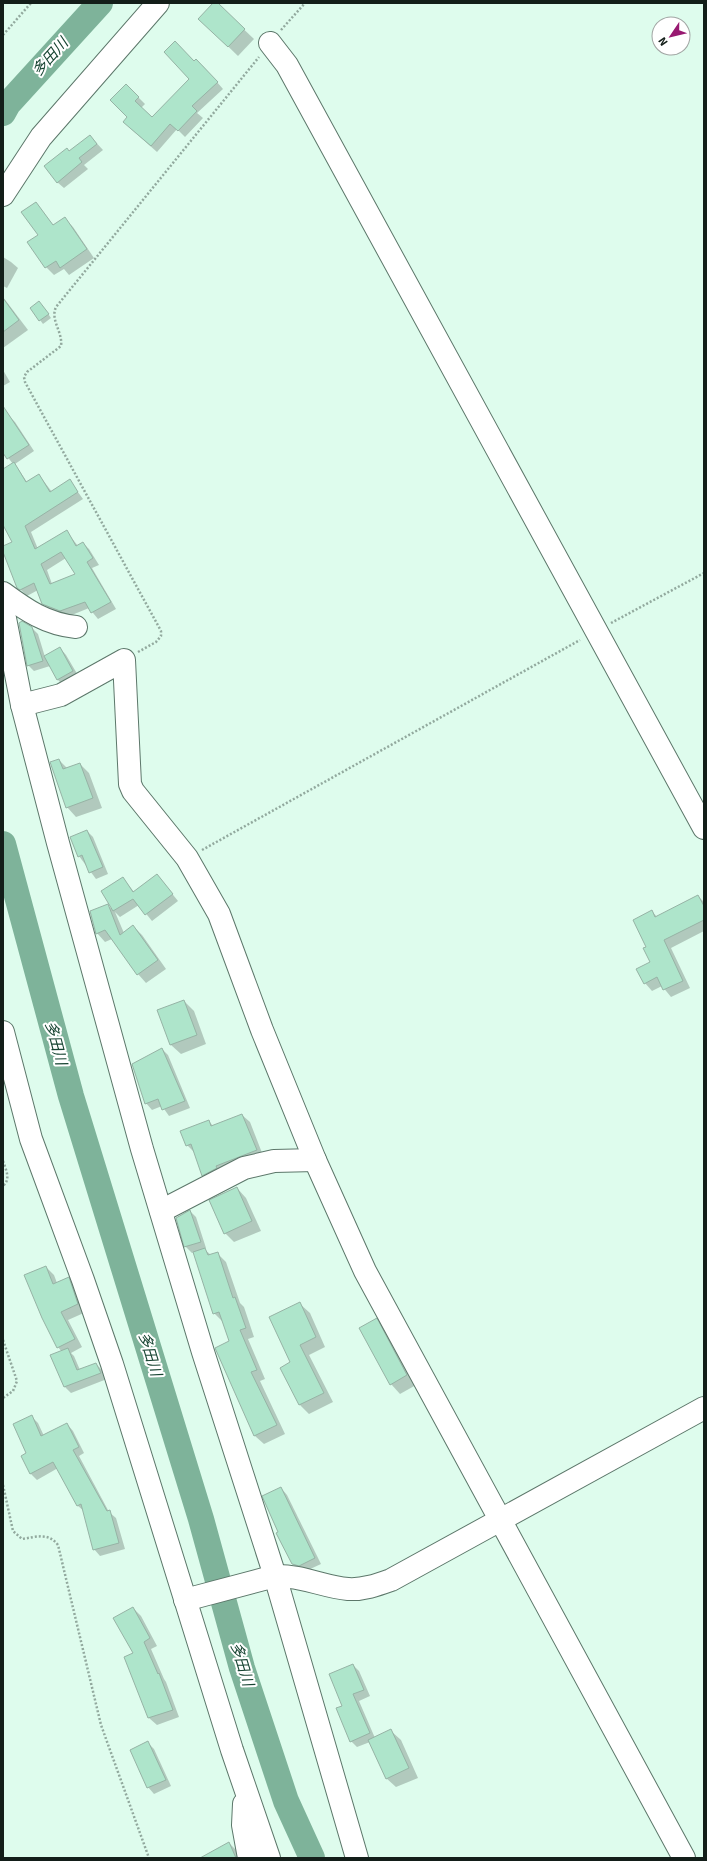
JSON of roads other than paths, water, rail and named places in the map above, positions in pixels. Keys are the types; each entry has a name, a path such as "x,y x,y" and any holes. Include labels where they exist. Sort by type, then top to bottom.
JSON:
{"street":[{"path":"3,195 41,137 158,3"},
{"path":"270,43 287,65 704,828"},
{"path":"3,593 31,614 67,626 76,626"},
{"path":"3,608 22,705 58,842 160,1211 357,1858"},
{"path":"22,705 61,695 124,660 130,784 133,791 187,858 219,914 262,1030 315,1160 365,1271 684,1858"},
{"path":"3,1032 31,1140 83,1280 190,1599 244,1784 269,1858"},
{"path":"160,1211 244,1168 274,1161 315,1160"},
{"path":"190,1599 271,1576 287,1575 348,1589 373,1587 391,1580 704,1408"},
{"path":"244,1784 243,1825 249,1858"}],"waterway":[{"name":"多田川","path":"3,113 8,104 100,3"},
{"name":"多田川","path":"3,844 71,1096 201,1519 242,1668 286,1801 312,1858"}]}
